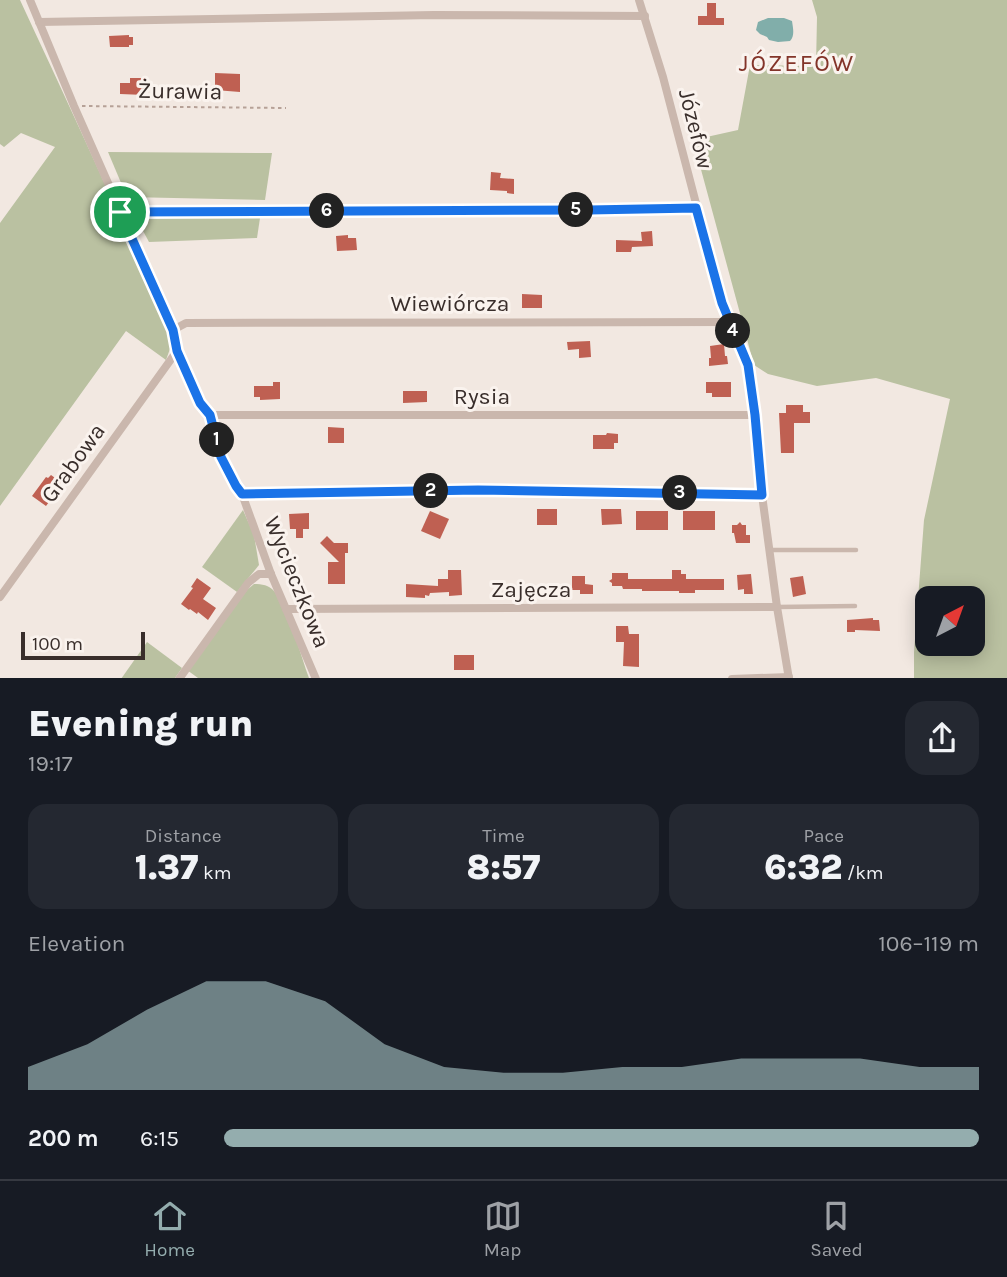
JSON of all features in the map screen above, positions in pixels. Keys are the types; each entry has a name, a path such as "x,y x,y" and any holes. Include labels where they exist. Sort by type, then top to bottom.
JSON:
{"street":[{"name":"Wycieczkowa","path":"30,0 173,330 177,351 200,403 210,415 221,457 242,494 271,574 316,678"},
{"name":"Józefów","path":"639,0 663,77 722,303 748,365 769,550 789,678"},
{"path":"39,22 434,15 645,16"},
{"path":"120,212 696,208"},
{"name":"Wiewiórcza","path":"173,330 186,323 729,322"},
{"name":"Grabowa","path":"0,597 177,351"},
{"name":"Rysia","path":"210,415 755,415"},
{"path":"242,494 478,490 762,495"},
{"path":"179,678 248,583 259,574 271,574"},
{"name":"Zajęcza","path":"286,609 777,607"},
{"path":"732,678 789,678"}],"lane":[{"path":"769,550 856,550"},
{"path":"777,607 855,606"}],"path":[{"name":"Żurawia","path":"74,106 286,108"}],"green space":[{"path":"0,0 20,0 98,168 171,338 171,346 166,360 126,331 0,506 0,223 55,147 21,133 4,147 0,144"},
{"path":"812,0 1007,0 1007,678 914,678 915,639 915,656 985,656 985,586 919,586 924,520 950,399 876,378 817,386 768,374 754,365 693,140 738,130 750,65 816,66 817,17"},
{"path":"108,152 272,153 265,200 127,197"},
{"path":"136,218 260,218 257,238 149,242"},
{"path":"243,510 254,535 259,565 237,592 202,567"},
{"path":"254,584 270,587 279,599 309,678 198,678 187,670"},
{"path":"147,642 182,668 175,678 122,678"}],"water":[{"path":"768,18 792,21 792,39 778,42 760,34 756,30 758,22"}],"building":[{"path":"707,3 716,3 716,18 724,18 724,25 698,25 698,16 707,16"},
{"path":"109,36 133,37 133,45 110,47"},
{"path":"215,73 240,74 240,92 215,90"},
{"path":"130,78 145,78 145,95 120,94 120,83 130,83"},
{"path":"491,172 501,173 500,178 514,179 514,194 490,190"},
{"path":"652,231 653,246 632,247 631,252 616,252 616,240 642,241 641,232"},
{"path":"348,235 348,238 356,238 357,250 337,251 336,236"},
{"path":"522,294 542,295 542,308 522,308"},
{"path":"590,341 591,357 579,358 579,349 568,350 567,342"},
{"path":"724,344 728,364 709,366 710,346"},
{"path":"273,382 280,382 280,399 260,400 260,397 254,397 254,386 273,386"},
{"path":"706,382 731,382 731,397 712,397 712,393 706,393"},
{"path":"403,391 427,391 427,402 403,403"},
{"path":"786,405 803,405 803,412 810,412 810,423 794,423 794,453 781,453 779,413 786,413"},
{"path":"328,427 344,428 344,443 328,443"},
{"path":"618,434 618,443 614,443 614,449 593,449 593,435"},
{"path":"51,475 62,483 62,488 46,506 32,496 46,477"},
{"path":"537,509 557,509 557,525 537,525"},
{"path":"601,509 621,509 622,524 602,525"},
{"path":"430,511 449,519 440,539 421,531"},
{"path":"636,511 668,511 668,530 636,530"},
{"path":"683,511 715,511 715,530 683,530"},
{"path":"309,513 309,529 303,529 303,538 296,538 296,529 290,529 289,514"},
{"path":"740,522 746,525 746,535 750,535 750,543 736,543 732,525"},
{"path":"327,536 334,543 348,543 348,553 345,553 345,584 328,584 328,562 339,562 320,543"},
{"path":"448,570 461,570 462,595 449,596 449,592 430,593 429,596 425,595 425,598 406,597 406,584 438,586 438,579 448,579"},
{"path":"672,570 681,570 681,574 686,574 686,579 724,579 724,590 695,590 695,593 642,591 612,586 609,581 612,579 612,573 628,573 628,579 672,579"},
{"path":"751,574 753,594 744,594 744,589 738,590 737,575"},
{"path":"572,576 585,576 585,584 593,585 593,594 580,594 580,590 572,590"},
{"path":"803,576 806,594 793,597 790,578"},
{"path":"197,578 211,588 203,599 216,608 208,620 181,604"},
{"path":"847,620 879,620 880,631 847,632"},
{"path":"616,626 628,626 629,634 639,634 639,667 623,666 624,642 616,642"},
{"path":"454,655 474,655 474,670 454,670"}],"district":[{"name":"JÓZEFÓW","path":"797,63"}],"route":[{"path":"696,208 722,303 748,365 762,495 478,490 242,494 221,457 210,415 200,403 177,351 173,330 120,212 696,208"}]}
